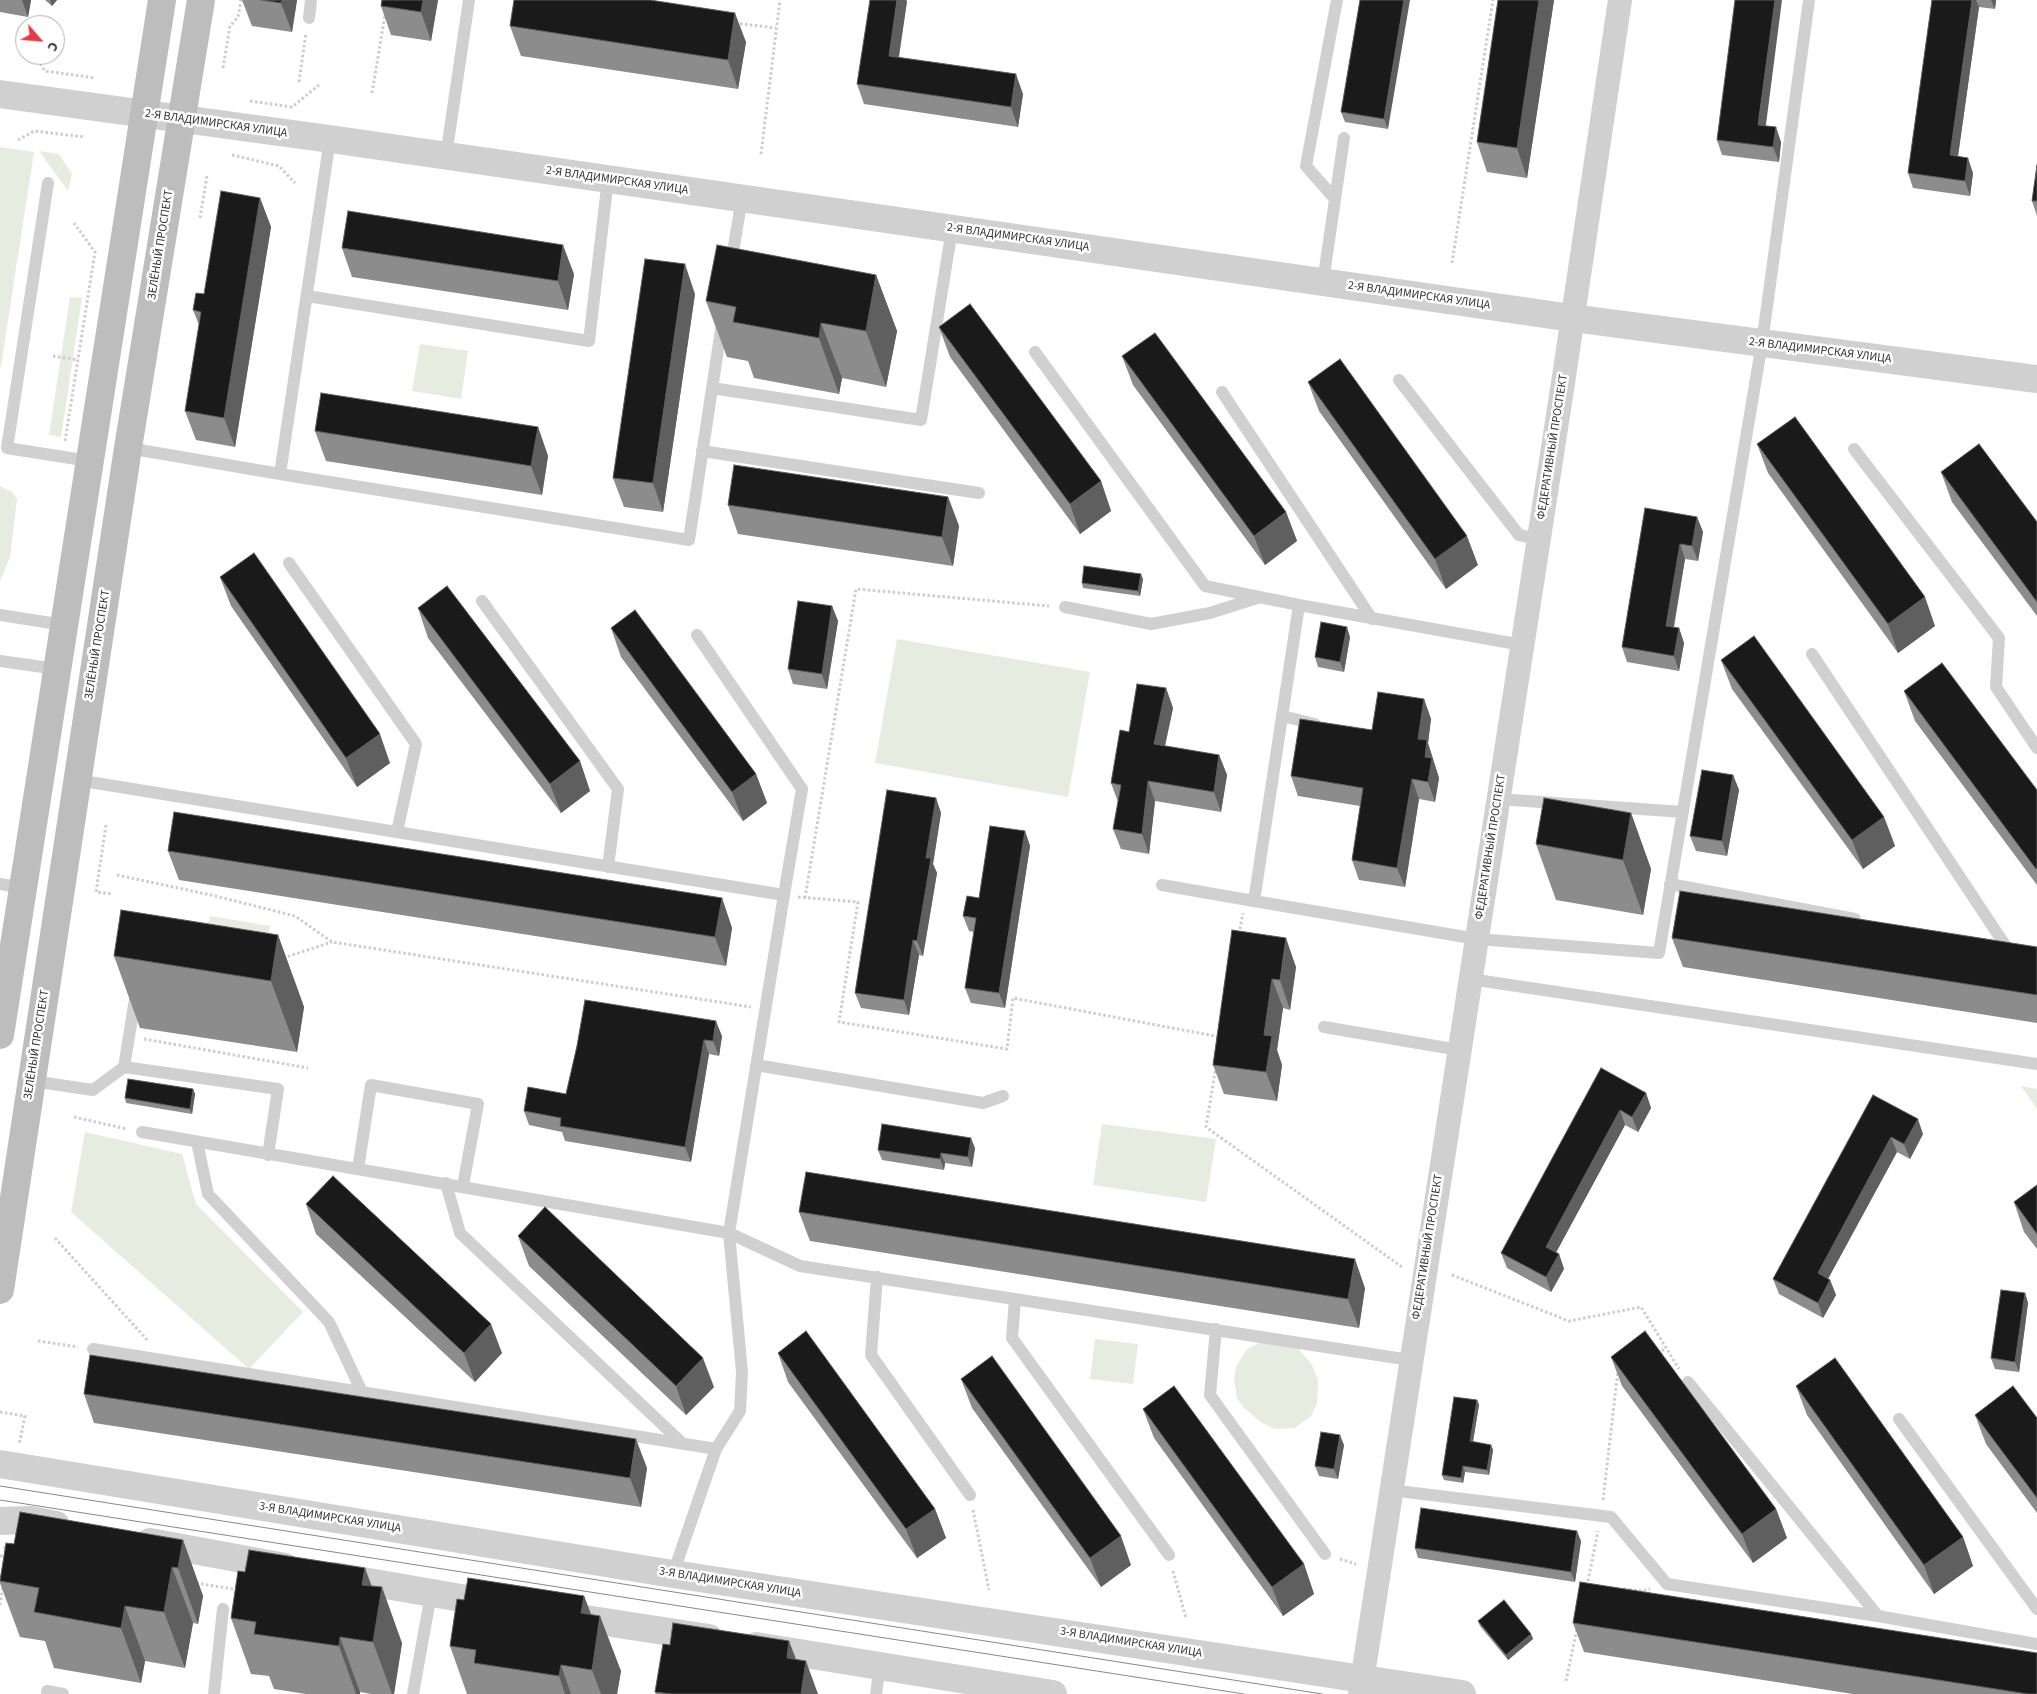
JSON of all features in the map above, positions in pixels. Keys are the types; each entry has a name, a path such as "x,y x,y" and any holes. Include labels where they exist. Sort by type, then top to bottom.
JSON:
{"main road":[{"path":"0,1035 11,886 57,669 142,114 162,0"},
{"name":"ЗЕЛЁНЫЙ ПРОСПЕКТ","path":"0,1290 128,448 201,0"}],"street":[{"name":"ФЕДЕРАТИВНЫЙ ПРОСПЕКТ","path":"1361,1686 1620,0"},
{"name":"2-Я ВЛАДИМИРСКАЯ УЛИЦА","path":"0,94 330,139 1572,318 2037,379"},
{"name":"3-Я ВЛАДИМИРСКАЯ УЛИЦА","path":"9,1456 673,1574 1361,1686 1462,1694"},
{"path":"1,1532 31,1520 80,1529"},
{"path":"128,1538 533,1611 670,1640 880,1666 1053,1694"}],"lane":[{"path":"308,18 311,0"},
{"path":"446,156 470,0"},
{"path":"1335,199 1306,166 1337,0"},
{"path":"1162,885 1477,939 1659,953 1762,343 1808,0"},
{"path":"1323,282 1344,138"},
{"path":"280,474 330,139"},
{"path":"307,296 589,341 608,179"},
{"path":"48,183 6,448 89,461"},
{"path":"730,273 742,198"},
{"path":"712,388 921,420 952,229"},
{"path":"128,448 689,540 724,311"},
{"path":"1035,352 1205,586 1257,598 1522,645"},
{"path":"1399,380 1519,535 1538,539"},
{"path":"1222,392 1372,618"},
{"path":"1854,449 1999,638 1996,687 2037,748"},
{"path":"702,451 979,493"},
{"path":"289,563 416,744 398,832"},
{"path":"1065,607 1151,624 1210,613 1257,598"},
{"path":"482,601 618,788 608,867"},
{"path":"1249,900 1282,716 1299,605"},
{"path":"0,615 64,625"},
{"path":"673,1574 716,1449 740,1411 742,1372 729,1233 802,789 696,635"},
{"path":"1812,654 2007,948"},
{"path":"0,661 57,669"},
{"path":"1282,716 1329,726"},
{"path":"78,780 784,896"},
{"path":"1498,799 1683,812"},
{"path":"1670,884 1872,922"},
{"path":"1987,944 2022,950"},
{"path":"1470,979 2037,1064"},
{"path":"32,1082 94,1090 124,1067 138,980"},
{"path":"1324,1027 1459,1050"},
{"path":"756,1065 983,1103 1003,1096"},
{"path":"124,1067 278,1089 268,1155"},
{"path":"358,1169 371,1086 478,1104 462,1186"},
{"path":"142,1132 729,1233 800,1266 1410,1360"},
{"path":"196,1142 208,1194 329,1322 362,1392"},
{"path":"446,1183 460,1233 682,1443"},
{"path":"877,1278 871,1356 970,1495"},
{"path":"1015,1299 1012,1338 1169,1555"},
{"path":"1216,1329 1210,1394 1325,1554"},
{"path":"93,1349 716,1449"},
{"path":"1688,1382 1878,1616"},
{"path":"1900,1420 2037,1609"},
{"path":"1390,1490 1611,1517 1667,1584 1878,1616 2037,1644"},
{"path":"413,1694 431,1594"},
{"path":"214,1694 223,1609"},
{"path":"876,1694 880,1666"},
{"path":"47,1691 63,1694"}],"path":[{"path":"223,68 230,26 238,17 241,0"},
{"path":"760,154 780,0"},
{"path":"1452,263 1493,0"},
{"path":"372,94 386,9"},
{"path":"299,82 308,18"},
{"path":"734,22 776,28"},
{"path":"41,65 45,71 95,78"},
{"path":"250,101 292,107 318,85"},
{"path":"18,140 34,131 85,138"},
{"path":"232,156 279,166 295,183"},
{"path":"200,218 207,176"},
{"path":"63,457 95,252 74,222"},
{"path":"53,356 78,360"},
{"path":"805,898 856,589 1065,607"},
{"path":"106,825 96,892 113,894"},
{"path":"117,875 211,895 295,916 332,942 765,1009"},
{"path":"784,896 858,902 839,1022 1007,1048 1014,998 1220,1037"},
{"path":"1238,942 1249,900"},
{"path":"277,960 332,942"},
{"path":"1219,1046 1222,1027"},
{"path":"130,1037 308,1068"},
{"path":"1216,1064 1206,1127 1402,1267"},
{"path":"74,1117 142,1132"},
{"path":"55,1238 167,1361"},
{"path":"1452,1275 1570,1321 1641,1307 1688,1382"},
{"path":"38,1341 93,1349"},
{"path":"0,1412 25,1416 9,1456"},
{"path":"970,1495 989,1590"},
{"path":"1,1532 8,1555 6,1563"},
{"path":"1169,1555 1186,1618"},
{"path":"0,1556 17,1556"},
{"path":"0,1605 4,1580"},
{"path":"193,1583 241,1590"},
{"path":"1587,1584 1596,1586"},
{"path":"1615,1588 1643,1591 1667,1584"}],"shaded area":[{"path":"0,147 34,152 0,372"},
{"path":"39,151 59,154 72,174 68,191"},
{"path":"70,297 82,298 61,437 49,435"},
{"path":"420,344 468,351 461,399 412,391"},
{"path":"0,486 12,492 17,499 10,557 0,581"},
{"path":"897,639 1090,672 1068,797 875,763"},
{"path":"210,916 270,926 266,951 206,940"},
{"path":"2021,1086 2037,1089 2037,1109"},
{"path":"1102,1124 1216,1139 1206,1202 1093,1185"},
{"path":"85,1132 182,1154 196,1204 303,1312 249,1369 71,1212"},
{"path":"1095,1339 1138,1344 1133,1384 1090,1379"},
{"path":"1261,1342 1298,1348 1312,1365 1318,1380 1317,1404 1311,1416 1295,1428 1275,1429 1262,1423 1244,1408 1237,1398 1234,1379 1236,1367 1247,1349"}],"building":[{"path":"261,0 282,0 281,3"},
{"path":"382,0 423,0 421,12 381,6"},
{"path":"514,0 650,0 735,13 728,60 510,26"},
{"path":"870,0 897,0 889,56 1016,74 1011,107 857,84"},
{"path":"1360,0 1404,0 1384,119 1341,112"},
{"path":"1498,0 1539,0 1517,148 1477,142"},
{"path":"1735,0 1775,0 1758,125 1776,127 1773,147 1717,140"},
{"path":"1932,0 1972,0 1950,155 1968,158 1965,181 1908,173"},
{"path":"2037,165 2037,201 2032,201"},
{"path":"221,191 260,198 224,418 185,411 201,312 193,310 196,293 204,294"},
{"path":"348,211 563,245 558,281 342,248"},
{"path":"717,245 876,275 866,331 821,323 819,338 733,322 736,307 706,301"},
{"path":"645,259 685,264 653,483 613,478"},
{"path":"970,304 1101,481 1070,504 939,327"},
{"path":"1155,333 1286,512 1254,536 1122,356"},
{"path":"1340,359 1467,536 1435,559 1308,382"},
{"path":"321,393 538,427 531,466 315,431"},
{"path":"1795,417 1925,597 1888,624 1757,444"},
{"path":"1979,444 2037,522 2037,602 1941,472"},
{"path":"734,465 948,497 942,537 728,505"},
{"path":"1645,508 1697,517 1692,546 1680,544 1666,626 1679,628 1674,656 1622,647"},
{"path":"254,553 380,734 346,758 220,577"},
{"path":"1084,566 1141,574 1138,591 1082,583"},
{"path":"447,586 580,761 550,784 418,608"},
{"path":"798,601 832,606 822,674 788,669"},
{"path":"635,610 756,774 732,792 611,628"},
{"path":"1321,622 1347,627 1340,662 1315,657"},
{"path":"1754,636 1884,817 1852,840 1721,660"},
{"path":"1942,663 2037,790 2036,869 1904,691"},
{"path":"1137,684 1166,688 1154,744 1219,755 1214,792 1148,781 1142,834 1113,829 1121,785 1111,783 1120,730 1129,732"},
{"path":"1378,692 1424,699 1418,739 1427,740 1425,757 1432,758 1428,782 1412,779 1397,868 1352,860 1363,788 1291,776 1300,719 1372,730"},
{"path":"1702,770 1733,775 1722,841 1690,836"},
{"path":"887,790 936,798 926,858 931,858 917,941 913,940 904,1000 855,993"},
{"path":"1544,798 1631,813 1623,860 1536,844"},
{"path":"174,812 722,898 715,937 168,851"},
{"path":"990,826 1025,831 999,993 965,988 976,918 963,916 967,896 979,898"},
{"path":"1680,891 2037,947 2037,995 1672,938"},
{"path":"121,910 278,935 271,981 114,956"},
{"path":"1232,930 1286,938 1280,980 1272,979 1264,1035 1272,1036 1266,1072 1213,1065"},
{"path":"585,1000 716,1021 713,1041 704,1040 685,1147 560,1126 561,1118 524,1111 528,1087 566,1094"},
{"path":"1601,1068 1646,1093 1632,1117 1620,1110 1546,1247 1559,1254 1546,1277 1501,1253"},
{"path":"128,1079 193,1089 190,1109 125,1098"},
{"path":"1873,1095 1918,1119 1904,1144 1891,1137 1818,1273 1830,1280 1818,1303 1773,1279"},
{"path":"882,1124 971,1138 968,1157 941,1153 940,1159 878,1150"},
{"path":"806,1172 1355,1259 1348,1299 799,1212"},
{"path":"333,1176 491,1324 464,1353 306,1204"},
{"path":"2037,1185 2037,1234 2014,1202"},
{"path":"545,1207 703,1358 676,1386 518,1236"},
{"path":"2001,1290 2025,1293 2015,1362 1991,1358"},
{"path":"806,1331 935,1509 906,1529 778,1353"},
{"path":"1645,1331 1776,1509 1742,1534 1611,1357"},
{"path":"90,1355 636,1439 630,1478 84,1394"},
{"path":"992,1356 1121,1536 1090,1558 961,1379"},
{"path":"1835,1358 1963,1537 1924,1565 1796,1386"},
{"path":"1174,1386 1304,1564 1272,1587 1143,1409"},
{"path":"2013,1386 2037,1418 2037,1498 1975,1415"},
{"path":"1454,1397 1477,1400 1470,1441 1491,1445 1487,1470 1463,1466 1461,1478 1442,1475"},
{"path":"1321,1432 1340,1435 1334,1469 1315,1466"},
{"path":"1421,1508 1577,1531 1571,1572 1415,1548"},
{"path":"20,1512 183,1540 178,1568 172,1567 164,1612 125,1606 121,1628 34,1612 39,1588 0,1581 6,1543 14,1544"},
{"path":"249,1550 365,1568 362,1585 382,1587 373,1642 340,1637 339,1646 254,1634 256,1622 231,1618 238,1571 245,1572"},
{"path":"468,1578 584,1596 581,1613 600,1616 592,1670 561,1665 559,1676 474,1663 476,1650 450,1646 457,1599 464,1600"},
{"path":"1580,1582 2037,1653 2037,1694 1573,1623"},
{"path":"1504,1600 1531,1634 1506,1655 1478,1621"},
{"path":"673,1623 789,1641 787,1658 806,1661 801,1694 672,1694 655,1692 663,1644 670,1645"}],"tram line":[{"path":"0,1486 1322,1694"},
{"path":"0,1500 1244,1694"}]}
